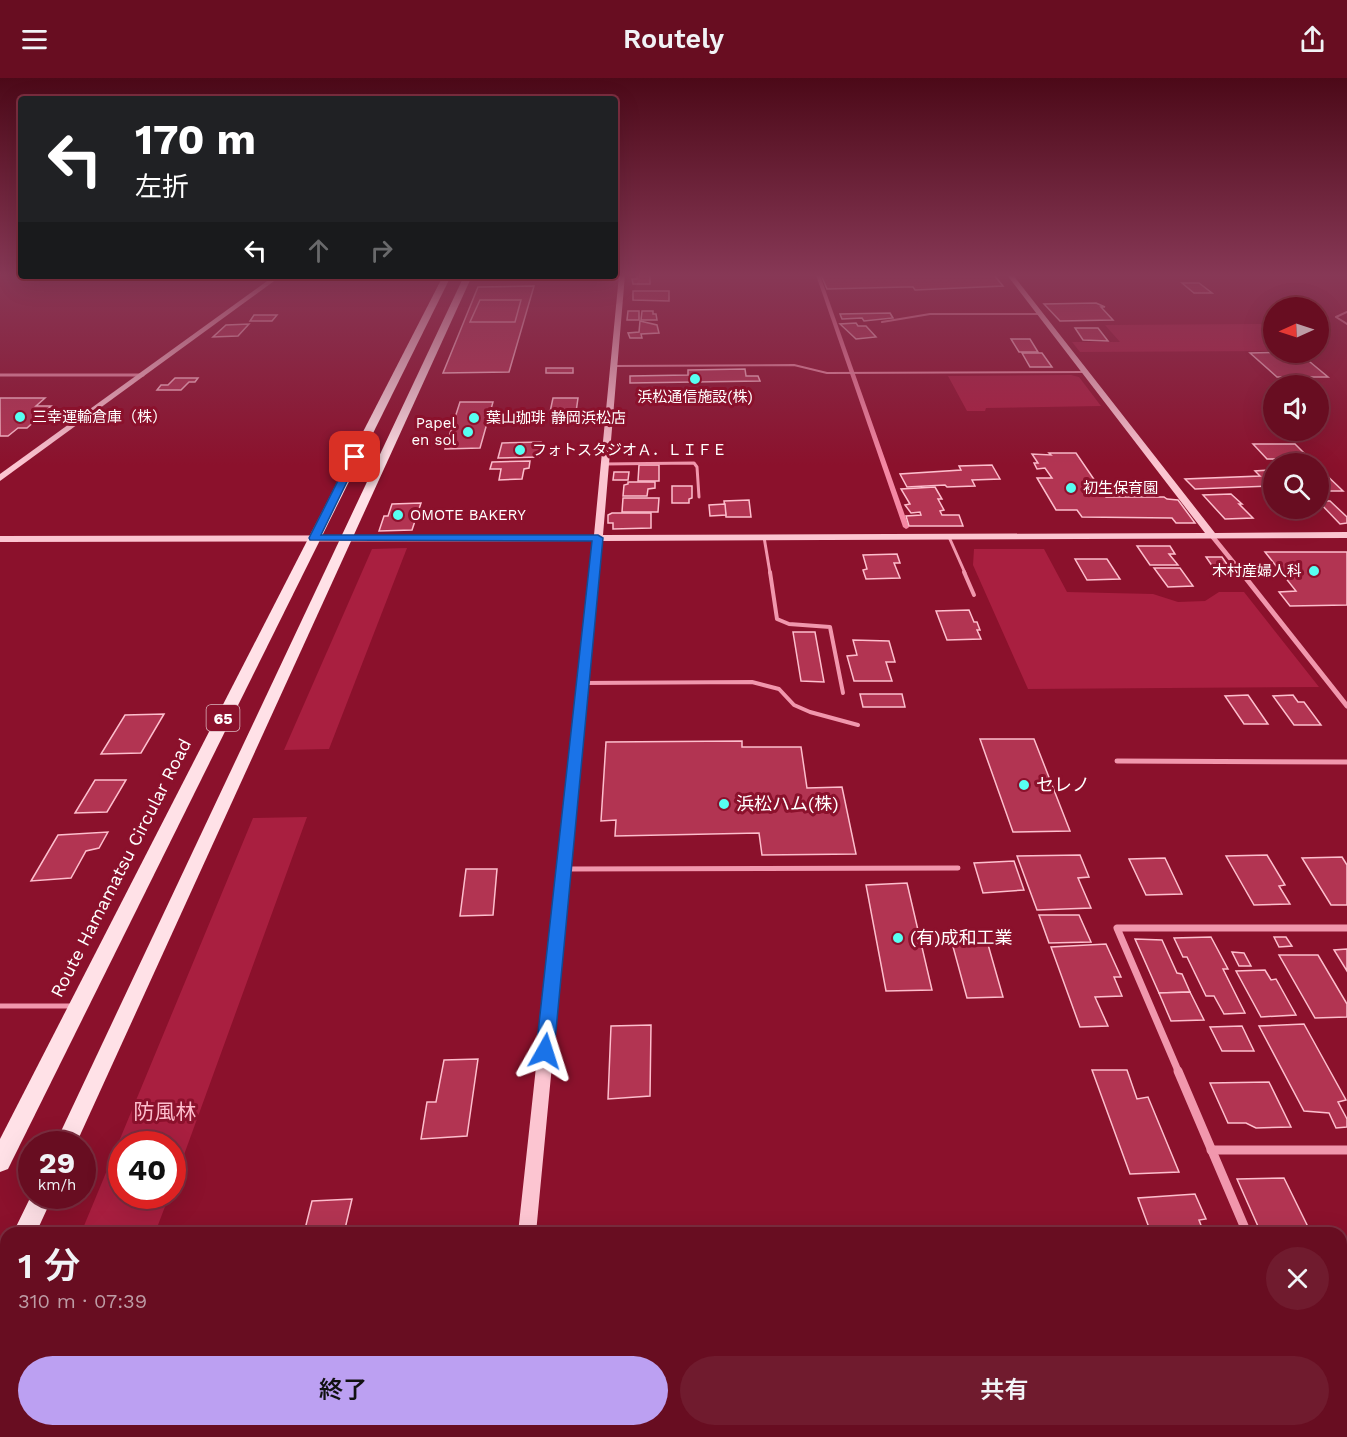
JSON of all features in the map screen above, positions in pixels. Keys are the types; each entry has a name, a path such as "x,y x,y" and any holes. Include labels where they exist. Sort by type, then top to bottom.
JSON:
{"main road":[{"name":"Route Hamamatsu Circular Road","path":"0,1161 415,338"},
{"name":"65","path":"71,1131 439,338"},
{"path":"27,1227 36,1209"}],"street":[{"path":"0,478 193,338"},
{"path":"528,1227 616,338"},
{"path":"1059,338 1347,706"},
{"path":"0,375 143,375"},
{"path":"0,539 1347,535"},
{"path":"1117,761 1347,762"},
{"path":"1244,1227 1117,928 1347,928"},
{"path":"1212,1150 1347,1150"}],"lane":[{"path":"614,366 794,365 827,373 1085,372"},
{"path":"604,464 694,463 697,467 699,497"},
{"path":"764,537 777,619 784,624 822,624 830,627 843,693"},
{"path":"949,537 974,595"},
{"path":"583,683 752,682 778,689 788,696 794,705 810,712 858,724"},
{"path":"564,869 958,868"},
{"path":"0,1006 78,1006"}],"green space":[{"path":"1117,338 1263,338 1263,351 1080,352 1072,342 1120,342"},
{"path":"1071,375 1079,377 1101,406 986,408 985,411 967,411 948,376"},
{"path":"407,548 329,749 284,750 372,549"},
{"path":"974,549 1044,549 1067,592 1153,594 1178,602 1205,601 1219,592 1244,592 1319,687 1028,689 973,565"},
{"name":"防風林","path":"307,817 186,1149 186,1131 123,1131 253,818"},
{"name":"防風林","path":"108,1168 108,1209 164,1209 157,1227 83,1227 91,1209 96,1209 96,1197"}],"building":[{"path":"457,338 519,338 509,372 443,373"},
{"path":"1082,338 1106,338 1108,341"},
{"path":"1011,339 1030,339 1038,352 1019,352"},
{"path":"1022,353 1042,353 1052,367 1030,367"},
{"path":"1250,353 1263,353 1263,363 1311,363 1326,375 1275,375"},
{"path":"546,368 573,368 573,373 546,373"},
{"name":"浜松通信施設(株)","path":"745,369 746,376 758,376 760,381 630,383 630,376 688,375 688,370"},
{"path":"175,378 198,378 195,382 189,382 181,390 157,390 161,385 168,385"},
{"name":"三幸運輸倉庫（株）","path":"0,398 45,398 36,406 51,406 27,428 18,428 8,436 0,436"},
{"path":"553,398 578,398 576,412 550,412"},
{"path":"460,402 493,402 480,448 445,449"},
{"name":"フォトスタジオＡ．ＬＩＦＥ","path":"541,442 539,457 498,458 502,443"},
{"path":"1253,444 1295,444 1304,453 1263,453"},
{"name":"初生保育園","path":"1049,453 1076,453 1106,497 1164,497 1178,500 1195,523 1176,523 1172,518 1082,517 1077,510 1056,510 1037,478 1052,478 1045,468 1037,469 1034,463 1038,463 1032,454 1051,455"},
{"path":"530,461 529,468 524,469 522,479 499,480 501,469 490,469 492,462"},
{"path":"639,465 659,465 659,481 638,481"},
{"path":"992,465 1000,479 972,480 975,486 907,487 900,474 961,470 959,466"},
{"path":"1263,470 1263,486 1195,489 1185,479 1260,476 1255,471"},
{"path":"614,472 629,472 628,480 613,480"},
{"path":"1329,478 1343,491 1329,491"},
{"path":"628,482 655,482 655,488 648,489 647,496 623,496 624,485"},
{"path":"672,486 692,486 692,498 689,499 689,503 672,503"},
{"path":"935,487 942,499 938,499 944,510 940,511 942,515 959,515 963,526 909,526 906,516 921,515 920,512 911,513 905,505 910,504 901,489"},
{"path":"1231,494 1253,518 1225,519 1203,495"},
{"path":"623,498 659,498 658,512 622,512"},
{"path":"749,500 751,517 726,517 724,501"},
{"path":"1329,501 1347,517 1347,523 1340,524 1329,512"},
{"path":"421,503 412,530 379,531 384,516 388,516 392,504"},
{"path":"725,504 726,515 710,516 709,505"},
{"path":"612,513 651,513 651,528 613,529 613,523 608,523 608,515"},
{"path":"1137,546 1170,546 1175,554 1169,554 1178,565 1150,565"},
{"name":"木村産婦人科","path":"1265,552 1347,552 1347,605 1290,606 1279,592 1296,591"},
{"path":"897,554 900,563 894,563 900,578 866,579 863,570 867,569 863,555"},
{"path":"1206,557 1222,557 1233,573 1217,573"},
{"path":"1075,559 1107,559 1120,579 1087,580"},
{"path":"1154,568 1180,568 1193,586 1168,587"},
{"path":"969,610 974,622 977,622 980,630 977,630 981,639 947,640 936,611"},
{"path":"793,632 815,632 824,682 801,681"},
{"path":"853,640 889,641 895,662 886,662 892,681 854,681 847,656 857,655"},
{"path":"860,694 902,694 905,707 863,707"},
{"path":"1248,695 1268,724 1244,724 1225,696"},
{"path":"1293,695 1298,702 1304,702 1321,725 1294,725 1273,696"},
{"path":"164,714 141,753 101,754 125,715"},
{"name":"セレノ","path":"980,739 1034,739 1070,831 1013,832"},
{"name":"浜松ハム(株)","path":"742,741 742,747 801,747 807,788 842,787 856,854 762,855 759,833 615,836 616,820 601,821 606,742"},
{"path":"95,780 126,780 107,812 75,813"},
{"path":"108,832 99,848 86,851 71,878 31,881 58,835"},
{"path":"1080,855 1089,877 1078,878 1091,908 1037,910 1017,856"},
{"path":"1267,855 1285,885 1279,886 1290,904 1254,905 1226,856"},
{"path":"1342,857 1347,865 1347,905 1331,905 1302,858"},
{"path":"1165,858 1182,894 1146,895 1129,859"},
{"path":"1014,861 1024,890 983,893 974,863"},
{"path":"466,869 497,869 493,915 460,916"},
{"name":"(有)成和工業","path":"907,883 932,990 886,991 866,885"},
{"path":"1039,915 1079,915 1091,942 1049,943"},
{"path":"1211,937 1228,969 1223,969 1245,1013 1224,1014 1214,996 1206,996 1187,957 1183,957 1174,938"},
{"path":"1274,937 1286,937 1292,946 1279,947"},
{"path":"1135,939 1162,940 1177,973 1182,974 1190,992 1159,993"},
{"path":"987,941 1003,997 967,998 952,943"},
{"path":"1106,944 1121,977 1114,977 1122,996 1095,997 1108,1026 1080,1027 1051,947"},
{"path":"1347,949 1347,971 1334,950"},
{"path":"1232,952 1244,953 1251,966 1239,966"},
{"path":"1279,955 1318,955 1347,1004 1347,1017 1315,1018"},
{"path":"1265,970 1271,980 1276,979 1296,1015 1261,1017 1236,971"},
{"path":"1190,992 1204,1020 1171,1021 1159,993"},
{"path":"1304,1024 1346,1100 1338,1102 1347,1119 1347,1127 1336,1128 1329,1113 1304,1111 1259,1026"},
{"path":"651,1025 650,1096 608,1099 611,1026"},
{"path":"1242,1026 1254,1051 1222,1051 1210,1027"},
{"path":"478,1059 467,1136 421,1139 427,1102 436,1102 444,1060"},
{"path":"1092,1070 1127,1070 1137,1099 1148,1097 1179,1172 1130,1174"},
{"path":"1269,1082 1291,1127 1256,1128 1246,1123 1228,1123 1210,1083"},
{"path":"1284,1178 1308,1227 1258,1227 1237,1179"},
{"path":"1195,1194 1206,1219 1199,1220 1202,1227 1149,1227 1138,1198"},
{"path":"352,1199 345,1227 306,1227 312,1201"}],"waterway":[{"path":"840,338 906,527"}],"place":[{"name":"浜松通信施設(株)","path":"695,379"},
{"name":"三幸運輸倉庫（株）","path":"20,417"},
{"name":"葉山珈琲 静岡浜松店","path":"474,418"},
{"name":"Papel en sol","path":"468,432"},
{"name":"フォトスタジオＡ．ＬＩＦＥ","path":"520,450"},
{"name":"初生保育園","path":"1071,488"},
{"name":"OMOTE BAKERY","path":"398,515"},
{"name":"木村産婦人科","path":"1314,571"},
{"name":"セレノ","path":"1024,785"},
{"name":"浜松ハム(株)","path":"724,804"},
{"name":"(有)成和工業","path":"898,938"}],"route":[{"path":"355,457 314,538 598,538 545,1051"}]}
